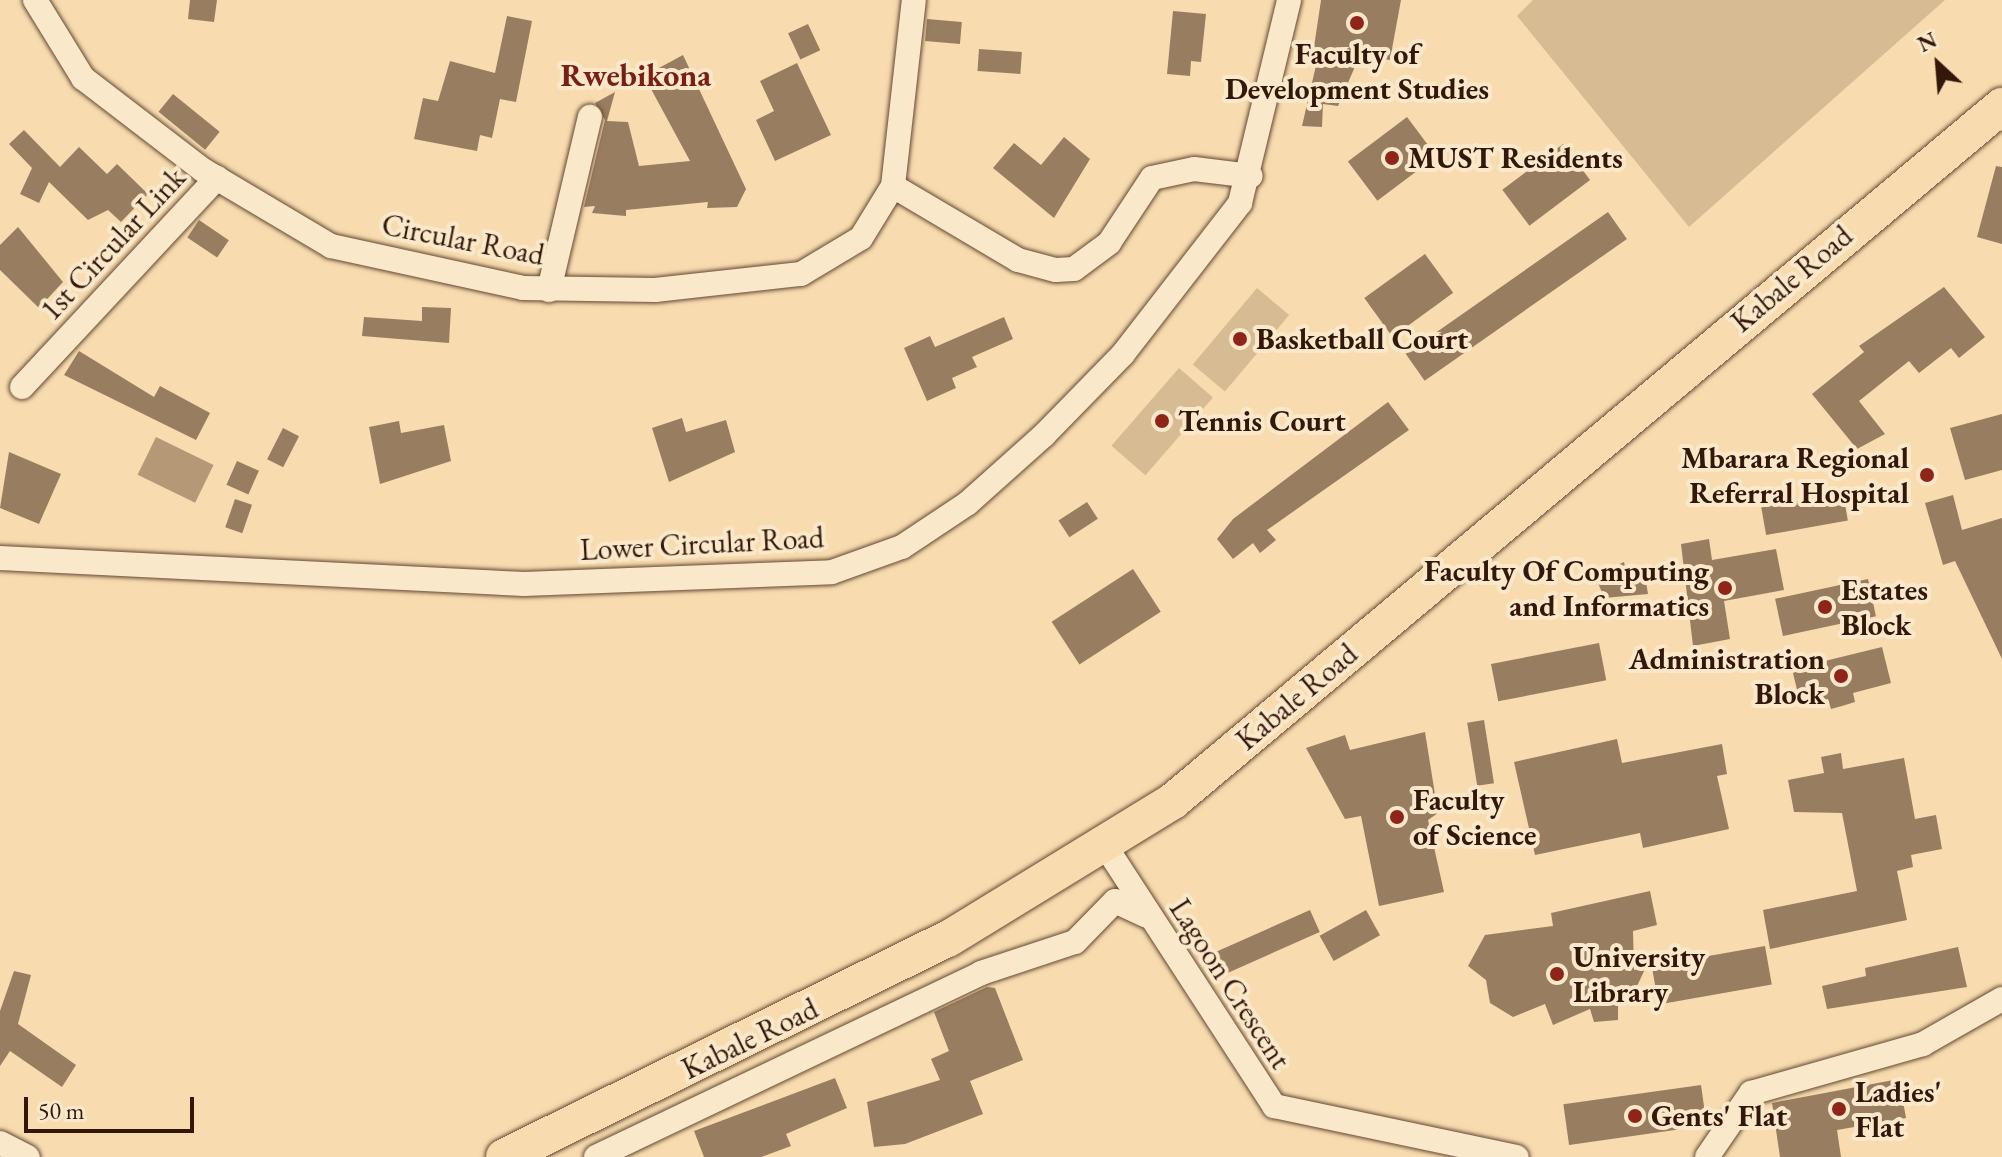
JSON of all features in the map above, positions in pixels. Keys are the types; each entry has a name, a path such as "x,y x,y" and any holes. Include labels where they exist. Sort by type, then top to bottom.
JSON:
{"main road":[{"name":"Kabale Road","path":"504,1157 551,1147 948,939 1106,847 1257,732 2002,106"}],"street":[{"name":"Circular Road","path":"35,0 83,78 217,178 331,246 549,290 655,290 801,274 861,238 893,186 914,0"},
{"name":"Lower Circular Road","path":"0,558 524,584 832,572 902,547 968,503 1044,435 1172,295 1240,203 1251,176 1289,0"},
{"path":"549,290 590,117"},
{"path":"893,186 1018,260 1056,270 1074,269 1109,243 1152,178 1194,169 1251,176"},
{"name":"1st Circular Link","path":"22,387 217,178"},
{"name":"Lagoon Crescent","path":"1106,847 1147,916 1175,948 1274,1106 1517,1157"},
{"path":"596,1157 981,973 1075,942 1115,901 1147,916"},
{"path":"1707,1157 1751,1093 1923,1044 2002,999"},
{"path":"0,1143 28,1157"}],"shaded area":[{"path":"1533,0 1945,0 1689,227 1517,16"},
{"name":"Basketball Court","path":"1257,288 1289,315 1225,392 1193,365"},
{"name":"Tennis Court","path":"1179,368 1213,398 1145,475 1111,446"},
{"path":"156,437 214,465 195,503 138,475"}],"building":[{"path":"190,0 217,0 214,22 188,19"},
{"name":"Faculty of Development Studies","path":"1321,0 1401,0 1390,60 1360,55 1338,106 1323,104 1322,127 1302,126 1320,48 1314,47"},
{"path":"1173,11 1206,14 1201,62 1191,61 1190,76 1167,74"},
{"path":"507,16 532,21 516,102 500,99 492,138 480,135 477,151 414,139 423,98 438,101 450,61 495,73"},
{"path":"927,19 962,22 960,44 925,41"},
{"path":"808,24 820,50 800,60 788,33"},
{"path":"979,49 1022,52 1020,74 977,71"},
{"path":"683,55 746,189 737,207 707,208 708,202 626,210 626,216 592,213 595,206 584,207 605,120 595,103 615,92 607,121 628,122 639,166 690,161 644,76"},
{"path":"797,63 831,135 775,161 756,120 774,111 760,81"},
{"path":"173,94 220,132 205,150 159,112"},
{"name":"MUST Residents","path":"1407,117 1436,156 1377,201 1348,162"},
{"path":"24,130 60,167 79,147 107,174 117,164 148,194 121,222 108,210 88,220 49,182 39,203 20,194 32,168 9,144"},
{"path":"1064,137 1090,159 1054,218 993,168 1014,143 1041,165"},
{"name":"MUST Residents","path":"1563,144 1590,180 1529,226 1502,190"},
{"path":"1996,166 2002,167 2002,244 1977,237"},
{"path":"1608,212 1627,239 1425,381 1406,354"},
{"path":"199,220 229,240 217,258 187,237"},
{"path":"18,227 63,282 39,308 0,270 0,245"},
{"name":"MUST Residents","path":"1425,254 1453,293 1393,337 1364,298"},
{"path":"1944,287 1985,337 1959,358 1951,348 1919,373 1909,361 1859,401 1885,434 1857,449 1812,394 1864,352 1859,346"},
{"path":"422,307 451,308 449,343 362,336 364,317 422,321"},
{"path":"1004,317 1013,339 972,357 977,367 952,378 956,388 927,401 904,348 930,336 935,347"},
{"path":"79,351 154,397 160,386 210,413 196,440 64,375"},
{"path":"1388,402 1409,430 1267,530 1276,540 1260,553 1253,543 1233,559 1217,539 1233,519"},
{"path":"2002,414 2002,470 1965,480 1950,428"},
{"path":"682,418 686,432 726,420 735,452 669,482 652,428"},
{"path":"399,421 401,433 444,425 451,461 380,484 369,427"},
{"path":"283,428 299,436 283,467 267,459"},
{"path":"9,452 61,474 39,524 0,508"},
{"path":"237,461 259,471 248,495 226,485"},
{"path":"1843,493 1848,521 1766,535 1761,507"},
{"path":"1953,495 1962,530 2002,518 2002,659 1955,561 1943,565 1925,503"},
{"path":"235,499 252,505 242,533 225,527"},
{"path":"1087,502 1098,519 1069,537 1058,521"},
{"name":"Faculty Of Computing and Informatics","path":"1709,539 1712,560 1776,549 1784,590 1724,601 1730,639 1693,646 1681,544"},
{"path":"1624,562 1627,574 1643,564 1648,594 1604,598 1595,575"},
{"path":"1133,569 1161,612 1079,665 1052,622"},
{"name":"Estates Block","path":"1868,579 1876,616 1783,636 1775,599"},
{"path":"1599,643 1606,680 1498,701 1491,664"},
{"name":"Administration Block","path":"1882,647 1891,683 1853,693 1855,702 1831,709 1828,699 1801,706 1792,669"},
{"path":"1484,720 1494,783 1477,786 1467,723"},
{"name":"Faculty of Science","path":"1425,732 1438,813 1428,820 1444,892 1379,906 1361,816 1345,819 1306,748 1345,735 1350,750"},
{"path":"1617,739 1622,763 1722,744 1727,774 1717,776 1729,829 1643,848 1640,833 1535,855 1514,762"},
{"path":"1841,753 1843,769 1904,758 1915,819 1936,815 1942,849 1911,855 1913,867 1897,871 1907,920 1770,949 1763,910 1857,891 1842,813 1794,812 1788,780 1824,773 1821,757"},
{"name":"University Library","path":"1650,891 1657,925 1633,931 1634,970 1646,967 1629,1003 1618,1005 1618,1020 1594,1022 1590,1009 1553,1025 1545,1004 1513,1017 1490,1003 1486,980 1468,966 1485,935 1553,926 1551,913"},
{"path":"1310,910 1320,932 1225,974 1215,952"},
{"path":"1366,910 1380,935 1334,961 1320,936"},
{"path":"1765,946 1772,984 1659,1004 1652,966"},
{"path":"1958,947 1967,987 1827,1009 1822,986 1866,976 1865,968"},
{"path":"14,971 31,975 18,1024 76,1065 62,1087 10,1051 0,1066 0,1011"},
{"path":"987,987 995,988 1023,1060 970,1081 983,1114 905,1144 874,1147 867,1102 940,1080 931,1059 949,1051 934,1012"},
{"path":"835,1078 847,1108 786,1134 791,1146 761,1157 704,1157 694,1131"},
{"name":"Ladies' Flat","path":"1899,1079 1906,1118 1837,1130 1841,1157 1780,1157 1772,1103"},
{"name":"Gents' Flat","path":"1701,1085 1707,1126 1569,1145 1563,1104"}],"place":[{"name":"Faculty of Development Studies","path":"1357,23"},
{"name":"MUST Residents","path":"1392,158"},
{"name":"Basketball Court","path":"1240,339"},
{"name":"Tennis Court","path":"1162,421"},
{"name":"Mbarara Regional Referral Hospital","path":"1927,475"},
{"name":"Faculty Of Computing and Informatics","path":"1725,588"},
{"name":"Estates Block","path":"1825,607"},
{"name":"Administration Block","path":"1841,676"},
{"name":"Faculty of Science","path":"1397,817"},
{"name":"University Library","path":"1557,974"},
{"name":"Ladies' Flat","path":"1839,1109"},
{"name":"Gents' Flat","path":"1635,1116"}],"district":[{"name":"Rwebikona","path":"636,75"}]}
